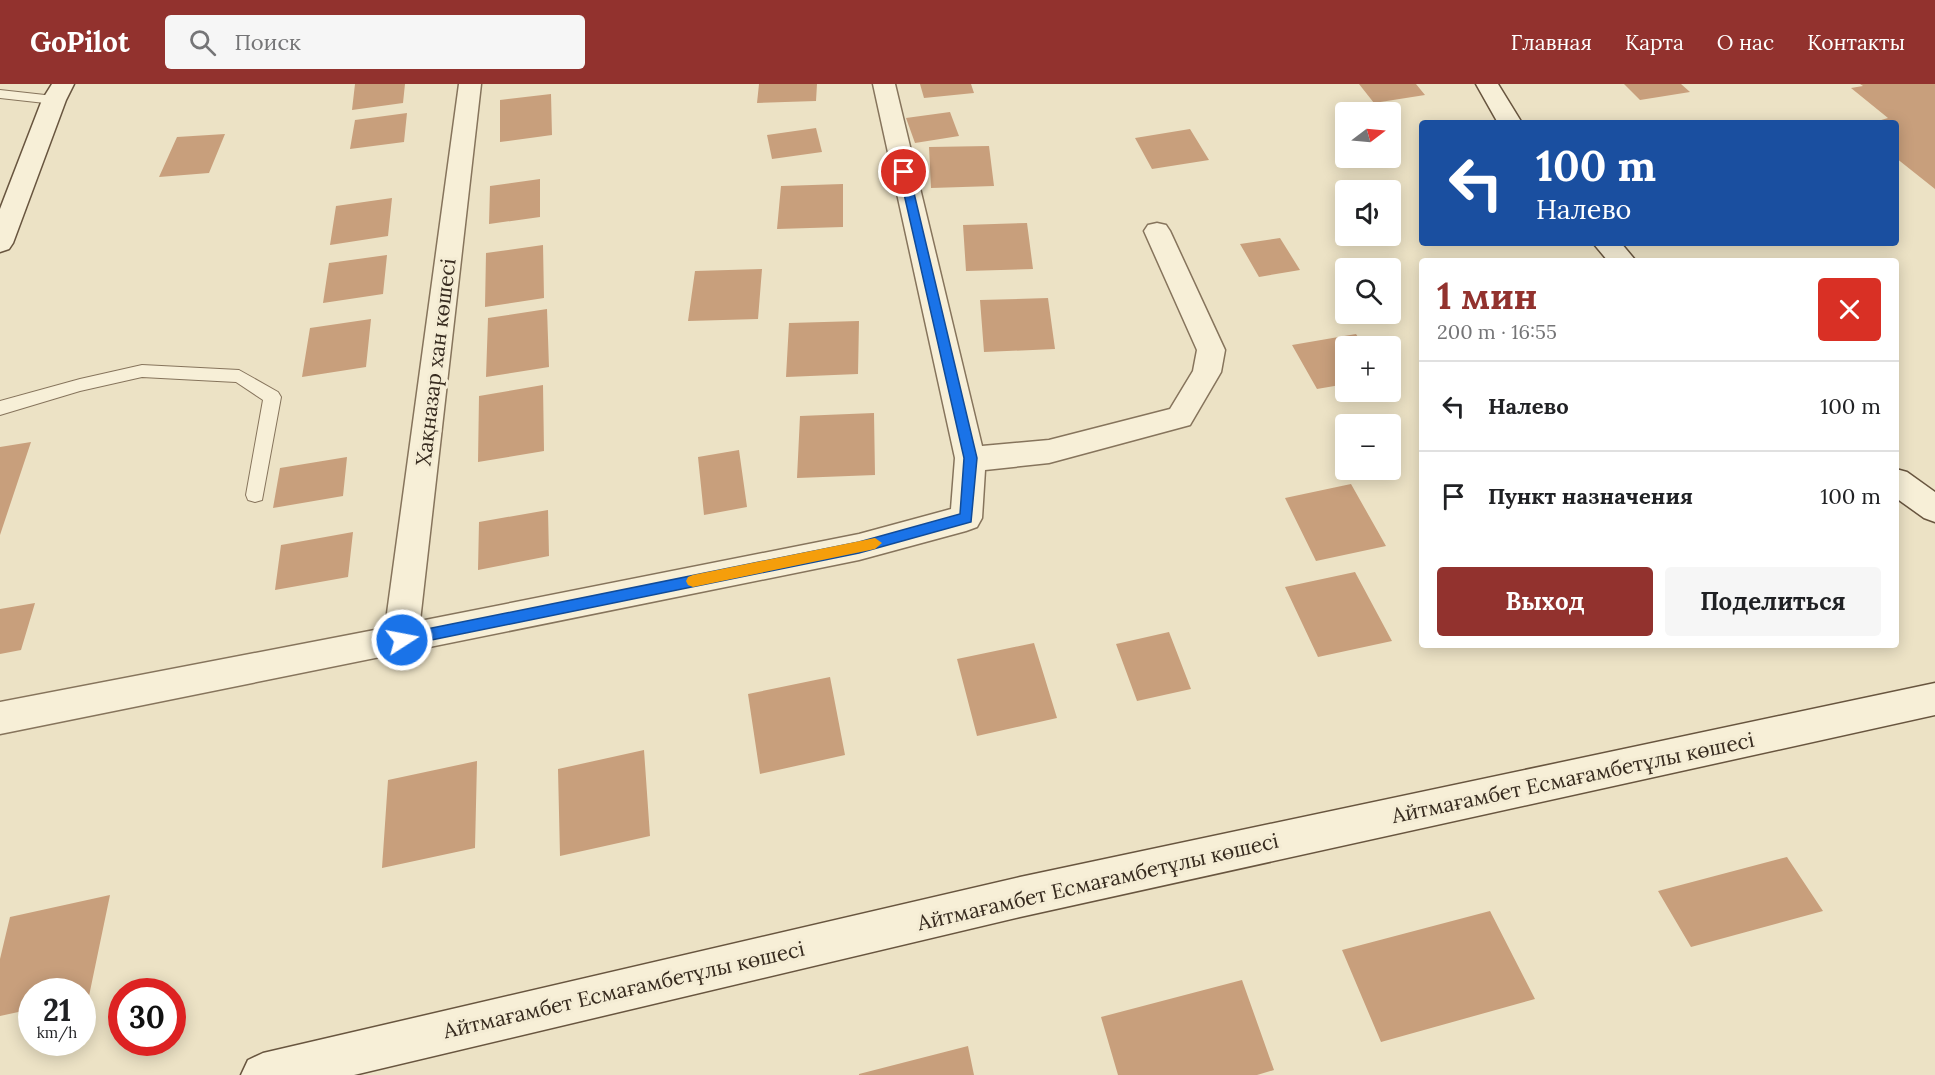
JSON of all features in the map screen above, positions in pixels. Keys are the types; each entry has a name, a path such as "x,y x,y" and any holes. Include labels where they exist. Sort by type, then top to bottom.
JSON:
{"street":[{"name":"Хақназар хан көшесі","path":"402,640 470,84"},
{"path":"0,718 859,548 966,518 970,458 884,84"},
{"path":"1487,84 1508,120"},
{"path":"0,243 58,92"},
{"path":"970,458 998,460 1037,454 1180,417 1207,372 1211,350 1156,231"},
{"path":"1609,246 1620,258"},
{"path":"1899,483 1935,509"},
{"name":"Айтмағамбет Есмағамбетұлы көшесі","path":"263,1075 1020,897 1935,699"}],"lane":[{"path":"0,94 58,92"},
{"path":"0,408 80,385 142,371 239,376 272,397 255,495"}],"building":[{"path":"355,84 405,84 403,103 352,110"},
{"path":"759,84 817,84 816,101 757,103"},
{"path":"920,84 971,84 974,93 924,98"},
{"path":"1359,84 1416,84 1425,95 1380,102 1373,102"},
{"path":"1624,84 1681,84 1690,92 1640,100"},
{"path":"1860,84 1935,84 1935,189 1899,160 1899,120 1881,120 1888,118 1851,88 1863,86"},
{"path":"551,94 552,135 500,142 500,100"},
{"path":"950,112 959,136 915,143 906,118"},
{"path":"407,113 404,142 350,149 355,120"},
{"path":"816,128 822,152 772,159 767,135"},
{"path":"1190,129 1209,160 1152,169 1135,138"},
{"path":"225,134 209,173 159,177 177,137"},
{"path":"989,146 994,186 931,188 929,147"},
{"path":"540,179 540,217 489,224 490,186"},
{"path":"843,184 843,227 777,229 781,186"},
{"path":"392,198 388,236 330,245 336,206"},
{"path":"1027,223 1033,269 966,271 963,225"},
{"path":"1280,238 1300,270 1259,277 1240,244"},
{"path":"543,245 544,298 485,307 486,253"},
{"path":"387,255 383,294 323,303 329,263"},
{"path":"762,269 758,319 688,321 695,271"},
{"path":"1048,298 1055,349 984,352 980,300"},
{"path":"547,309 549,367 486,377 488,318"},
{"path":"371,319 366,367 302,377 310,328"},
{"path":"859,321 858,374 786,377 789,323"},
{"path":"1335,338 1335,386 1317,389 1292,345"},
{"path":"543,385 544,451 478,462 479,396"},
{"path":"874,413 875,475 797,478 800,416"},
{"path":"31,442 0,535 0,447"},
{"path":"739,450 747,507 704,515 698,457"},
{"path":"347,457 343,496 273,508 280,468"},
{"path":"1351,484 1386,546 1316,561 1285,498"},
{"path":"548,510 549,556 478,570 479,522"},
{"path":"353,532 348,577 275,590 281,545"},
{"path":"1355,572 1392,641 1318,657 1285,587"},
{"path":"35,603 21,650 0,654 0,609"},
{"path":"1169,632 1191,689 1137,701 1116,644"},
{"path":"1034,643 1057,718 977,736 957,659"},
{"path":"830,677 845,755 760,774 748,694"},
{"path":"644,750 650,836 560,856 558,769"},
{"path":"477,761 475,848 382,868 388,780"},
{"path":"1787,857 1823,911 1691,947 1658,891"},
{"path":"110,895 93,978 18,978 18,1012 0,1016 0,959 10,917"},
{"path":"1490,911 1535,999 1381,1042 1342,950"},
{"path":"1242,980 1274,1070 1257,1075 1118,1075 1101,1017"},
{"path":"968,1046 974,1075 859,1075 859,1074"}],"slow traffic":[{"path":"693,581 875,543"}],"route":[{"path":"402,640 859,548 966,518 970,458 904,172"}]}
